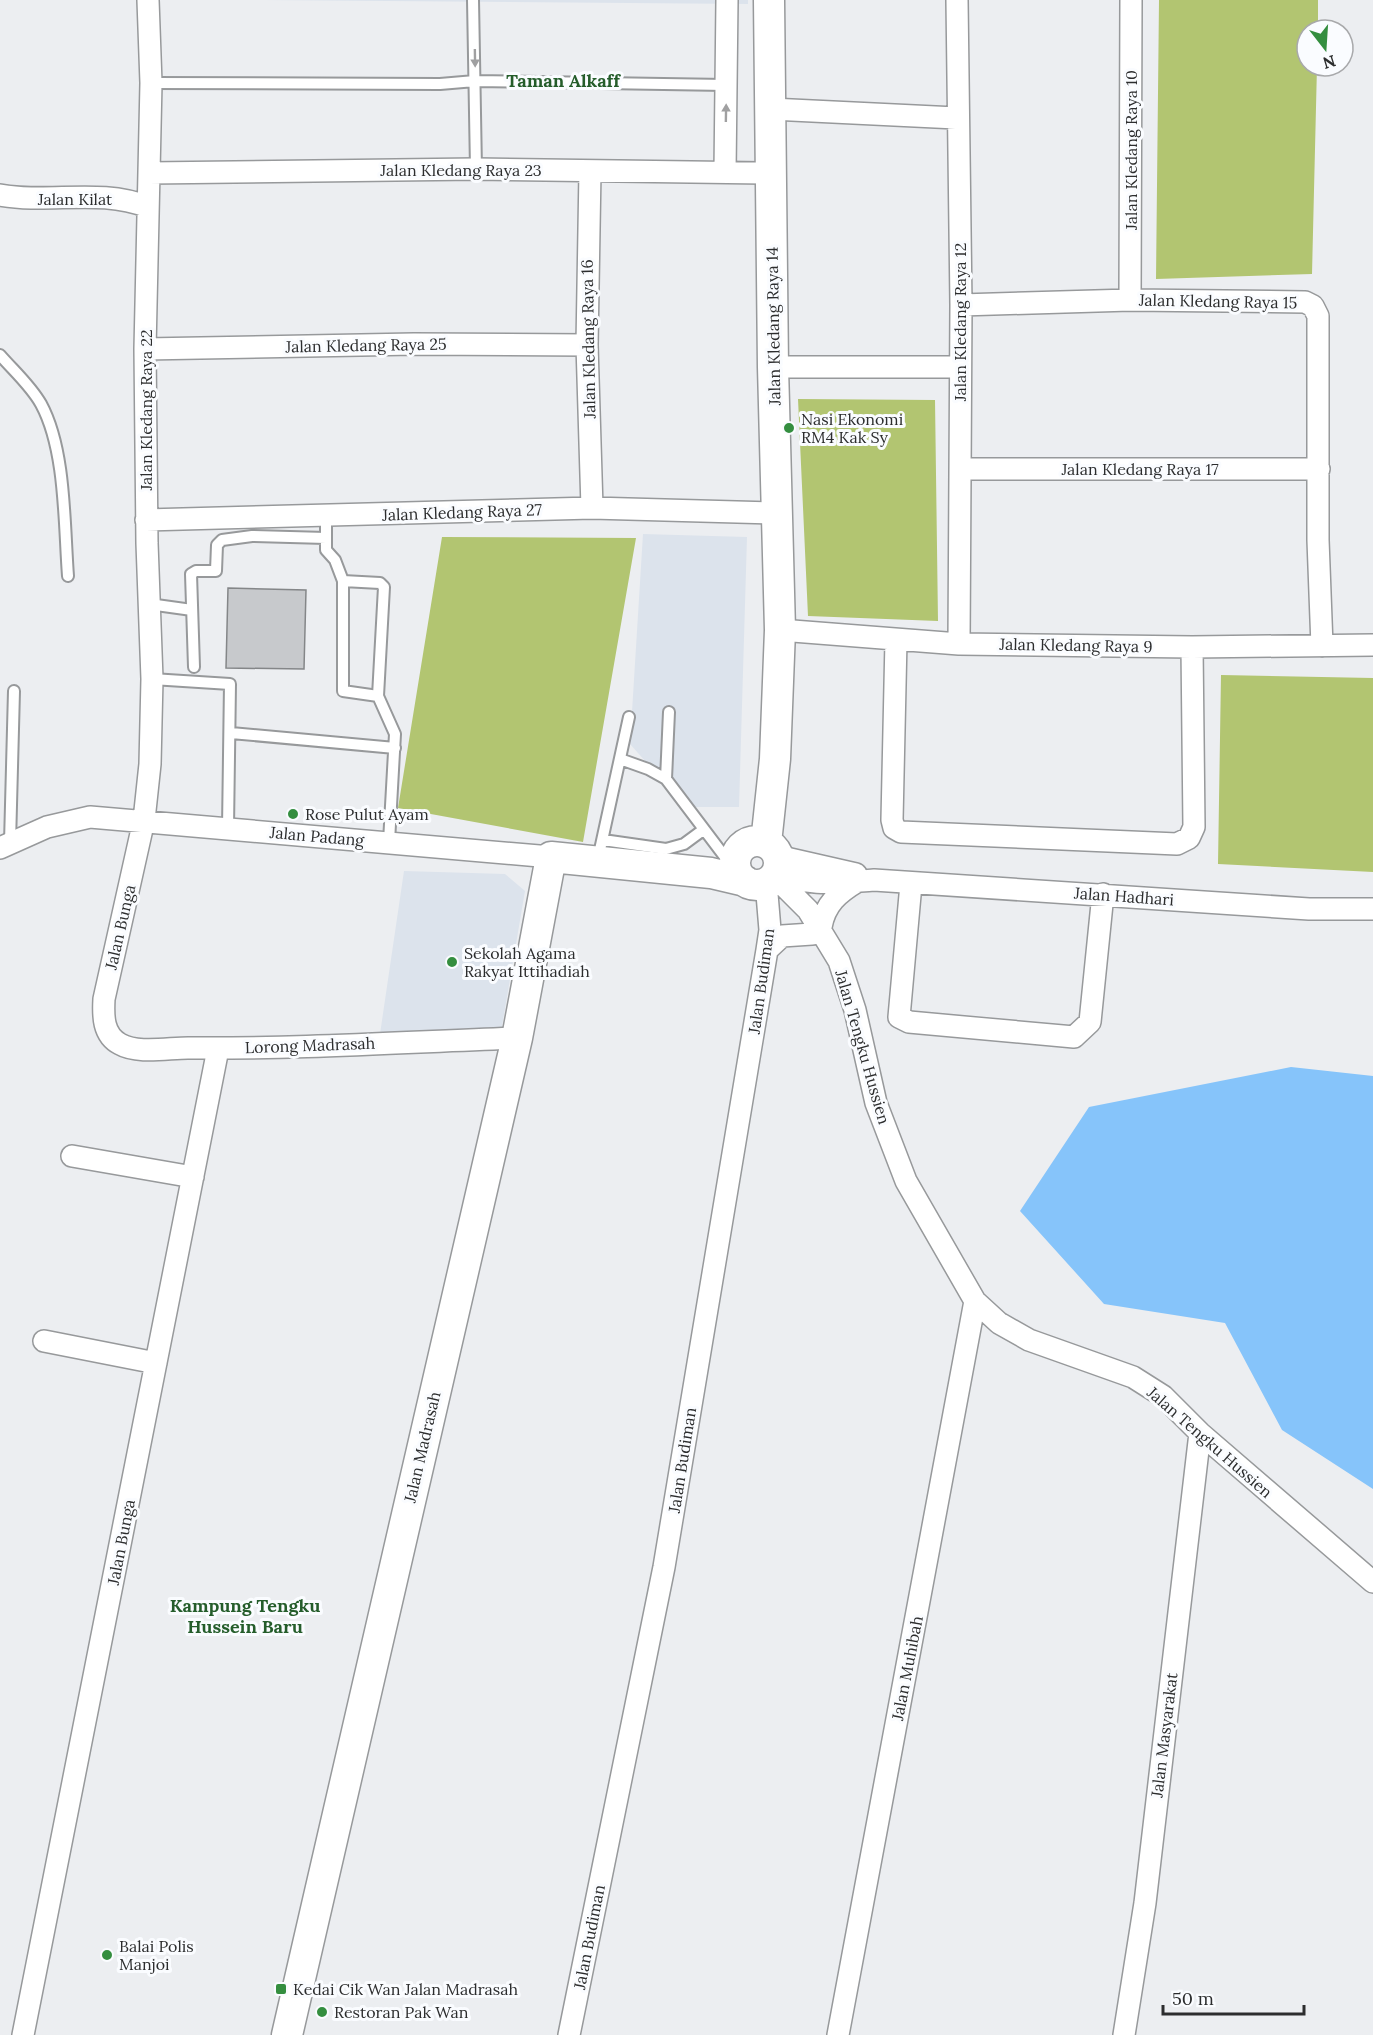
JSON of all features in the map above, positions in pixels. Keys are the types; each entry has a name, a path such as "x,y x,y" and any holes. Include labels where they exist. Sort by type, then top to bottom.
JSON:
{"street":[{"name":"Jalan Kledang Raya 22","path":"144,820 150,764 152,679 146,520 145,349 151,83 148,0"},
{"path":"725,172 727,0"},
{"name":"Jalan Kledang Raya 14","path":"757,863 754,824 762,781 775,759 780,630 773,367 769,0"},
{"name":"Jalan Kledang Raya 12","path":"957,0 956,118 961,305 959,644"},
{"name":"Jalan Kledang Raya 10","path":"1130,300 1131,0"},
{"path":"771,109 956,118"},
{"name":"Jalan Kledang Raya 23","path":"149,173 477,169 772,173"},
{"name":"Jalan Kledang Raya 16","path":"590,171 587,345 592,508"},
{"name":"Jalan Kilat","path":"0,195 24,199 85,196 127,199 148,207"},
{"name":"Jalan Kledang Raya 15","path":"961,305 1130,300 1305,302 1313,306 1318,316 1322,646"},
{"name":"Jalan Kledang Raya 25","path":"145,349 414,344 587,345"},
{"path":"773,367 960,367"},
{"name":"Jalan Kledang Raya 17","path":"961,469 1319,469"},
{"name":"Jalan Kledang Raya 27","path":"146,520 592,508 777,513"},
{"name":"Jalan Kledang Raya 9","path":"780,630 959,644 1192,647 1373,645"},
{"path":"896,640 892,820 894,828 902,832 1178,844 1189,838 1194,827 1192,647"},
{"name":"Jalan Padang","path":"5,846 48,827 90,818 144,820 551,857 600,851 639,867 711,873 757,863"},
{"name":"Jalan Bunga","path":"108,1033 103,1017 104,999 144,820"},
{"name":"Jalan Madrasah","path":"286,2035 517,1038 551,857"},
{"path":"757,863 792,891 816,930"},
{"name":"Jalan Hadhari","path":"757,863 847,871 866,881 1103,894 1309,909 1373,909"},
{"name":"Jalan Budiman","path":"569,2035 664,1567 767,950 770,930 757,863"},
{"path":"816,930 832,900 866,881"},
{"path":"911,884 899,1017 909,1022 1074,1037 1090,1022 1103,894"},
{"path":"767,950 782,936 816,930"},
{"name":"Jalan Tengku Hussien","path":"816,930 839,962 855,1010 876,1103 902,1169 940,1244 975,1301 999,1323 1029,1340 1132,1377 1163,1396 1200,1433 1373,1582"},
{"name":"Lorong Madrasah","path":"108,1033 119,1044 133,1048 218,1049 517,1038"},
{"name":"Jalan Bunga","path":"23,2035 218,1049"},
{"path":"72,1156 193,1177"},
{"name":"Jalan Muhibah","path":"838,2035 975,1301"},
{"path":"44,1341 156,1363"},
{"name":"Jalan Masyarakat","path":"1124,2035 1146,1892 1200,1433"}],"lane":[{"path":"473,0 477,169"},
{"path":"151,83 440,84 475,81 726,85"},
{"path":"0,355 31,389 42,406 50,428 62,494 68,576"},
{"path":"326,515 326,549 335,560 343,581 343,691 378,696"},
{"path":"194,667 191,574 196,571 216,571 217,545 222,540 252,536 326,538"},
{"path":"343,581 380,583 384,587 378,696 395,734 389,842"},
{"path":"149,604 192,610"},
{"path":"152,679 230,684 228,828"},
{"path":"5,846 14,691"},
{"path":"666,779 669,712"},
{"path":"629,717 600,851 666,849 684,844 703,830"},
{"path":"231,733 395,748"},
{"path":"620,759 656,772 666,779 703,830 757,863"}],"shaded area":[{"path":"264,0 748,0 748,4"},
{"path":"643,534 747,537 739,807 686,807 630,744"},
{"name":"Sekolah Agama Rakyat Ittihadiah","path":"404,871 505,874 525,891 501,1032 380,1034"}],"green space":[{"path":"1159,0 1318,0 1318,18 1295,18 1295,78 1317,78 1312,274 1156,279"},
{"path":"798,399 935,400 938,621 808,616"},
{"path":"442,537 636,538 583,842 398,808"},
{"path":"1221,675 1373,678 1373,872 1218,864"}],"water":[{"path":"1291,1067 1373,1076 1373,1489 1282,1430 1225,1323 1104,1304 1020,1211 1089,1107"}],"building":[{"path":"228,588 306,590 304,669 226,668"}],"place":[{"name":"Nasi Ekonomi RM4 Kak Sy","path":"789,428"},
{"name":"Rose Pulut Ayam","path":"293,814"},
{"name":"Sekolah Agama Rakyat Ittihadiah","path":"452,962"},
{"name":"Balai Polis Manjoi","path":"107,1955"},
{"name":"Kedai Cik Wan Jalan Madrasah","path":"281,1989"},
{"name":"Restoran Pak Wan","path":"322,2012"}],"district":[{"name":"Taman Alkaff","path":"563,81"},
{"name":"Kampung Tengku Hussein Baru","path":"245,1616"}]}
